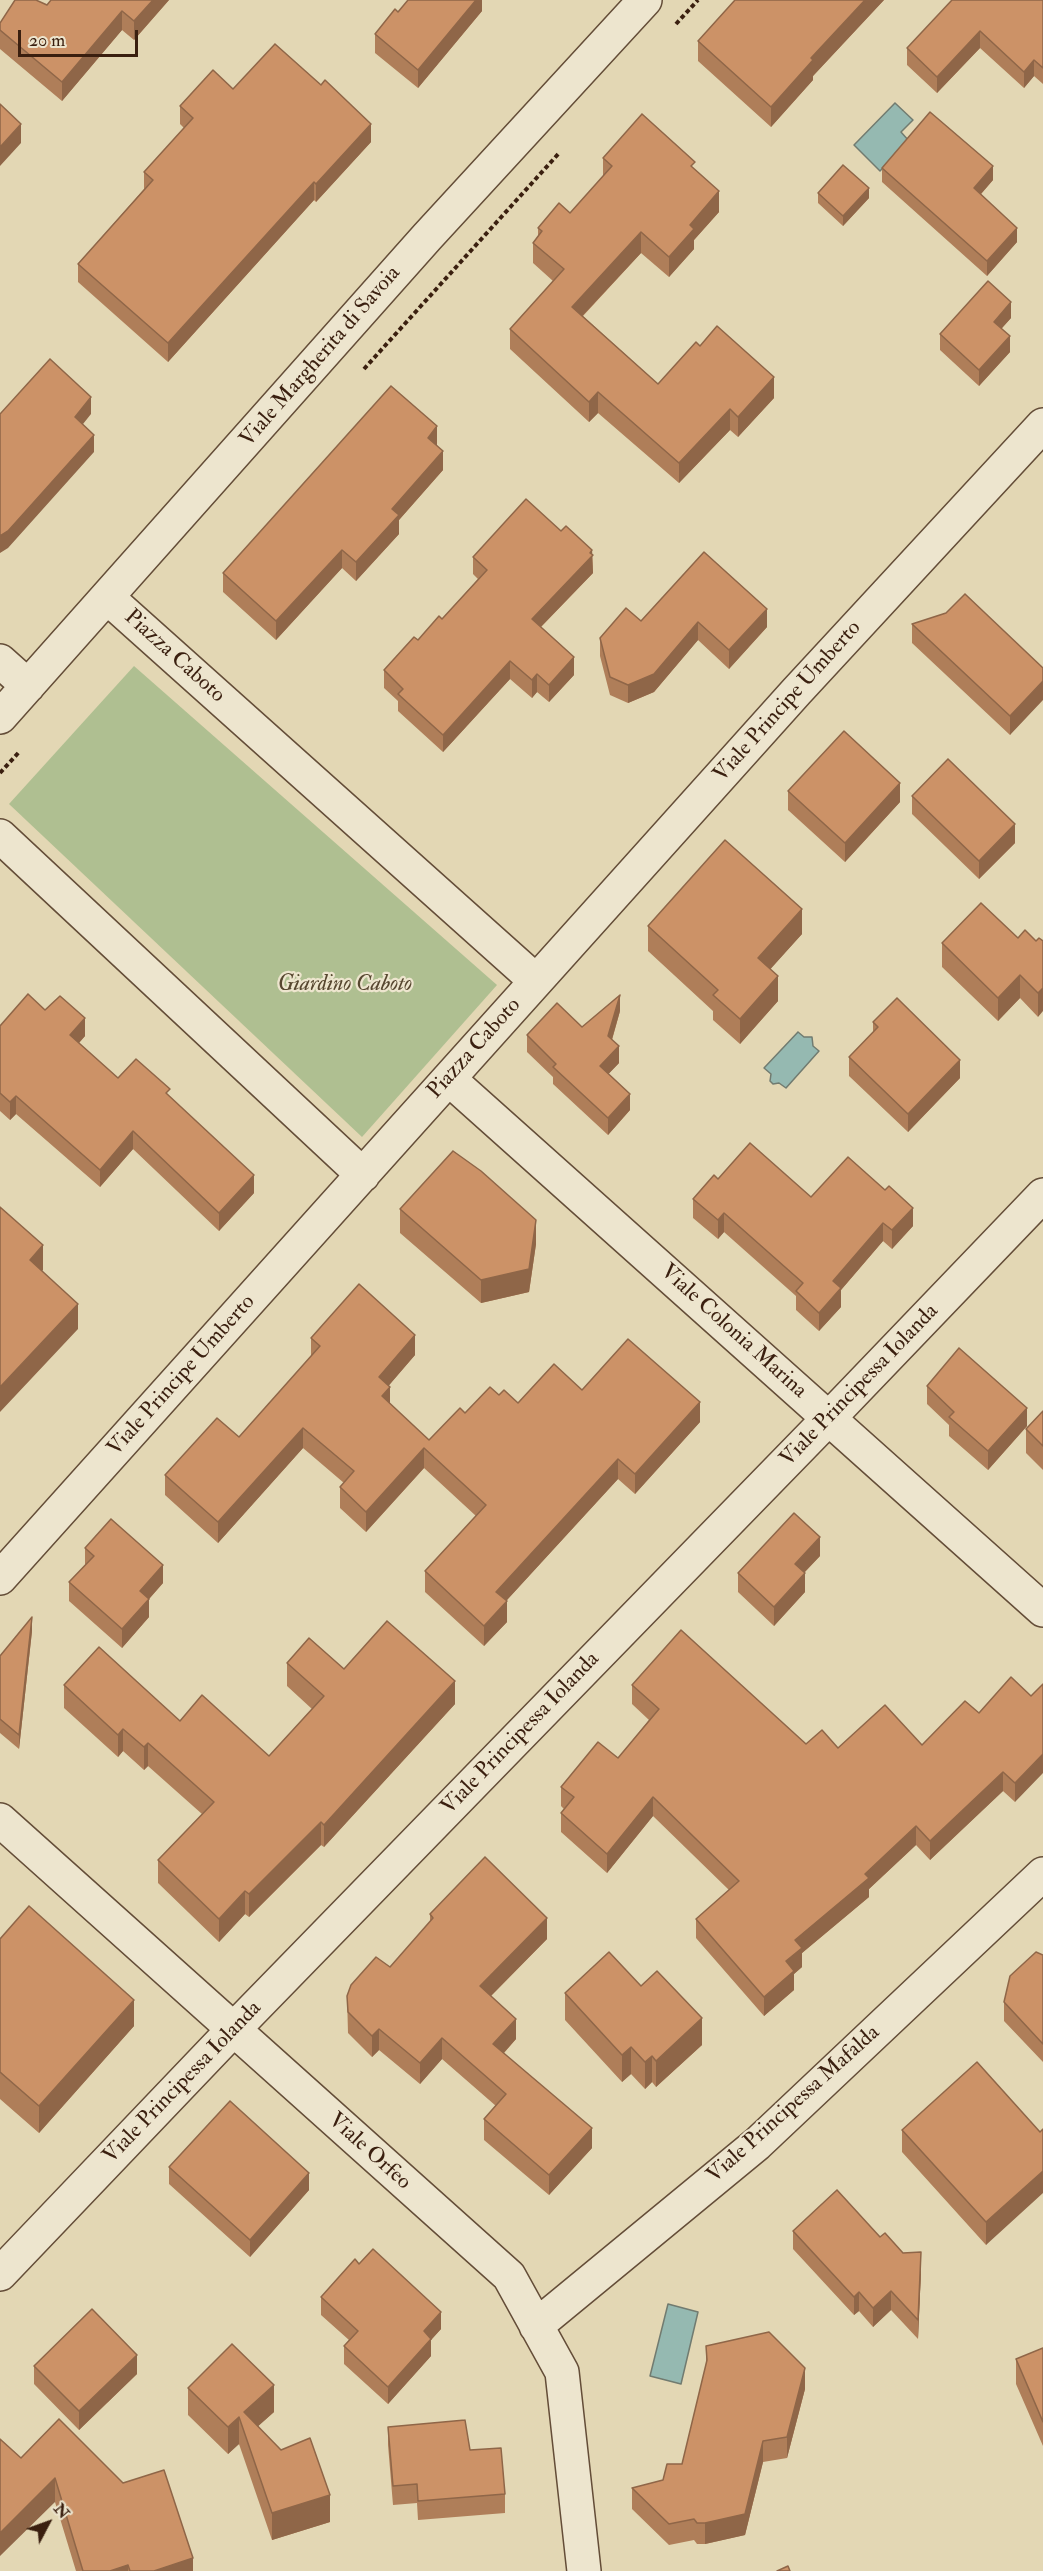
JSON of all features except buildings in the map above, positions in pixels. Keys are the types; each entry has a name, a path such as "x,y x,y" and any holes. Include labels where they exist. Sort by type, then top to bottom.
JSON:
{"street":[{"name":"Viale Margherita di Savoia","path":"0,717 435,228 645,0"},
{"name":"Viale Principe Umberto","path":"536,981 1043,425"},
{"name":"Piazza Caboto","path":"108,598 536,981 363,1175"},
{"path":"0,661 28,686"},
{"path":"0,836 363,1175"},
{"name":"Viale Colonia Marina","path":"449,1079 1043,1610"},
{"name":"Viale Principe Umberto","path":"0,1578 363,1175"},
{"name":"Viale Principessa Iolanda","path":"0,2274 232,2031 830,1418 1043,1195"},
{"name":"Viale Orfeo","path":"0,1820 232,2031 509,2276 562,2372 584,2571"},
{"name":"Viale Principessa Mafalda","path":"536,2326 757,2144 1043,1874"}],"path":[{"path":"670,31 698,0"},
{"path":"362,371 568,144"},
{"path":"0,773 24,746"}],"green space":[{"name":"Giardino Caboto","path":"134,666 497,985 362,1137 9,804"}],"water":[{"path":"895,103 913,120 901,132 909,141 880,171 854,145"},
{"path":"798,1032 804,1037 812,1037 813,1046 819,1051 786,1088 779,1083 773,1084 770,1081 771,1074 764,1068"},
{"path":"668,2304 698,2312 681,2384 650,2376"}]}
